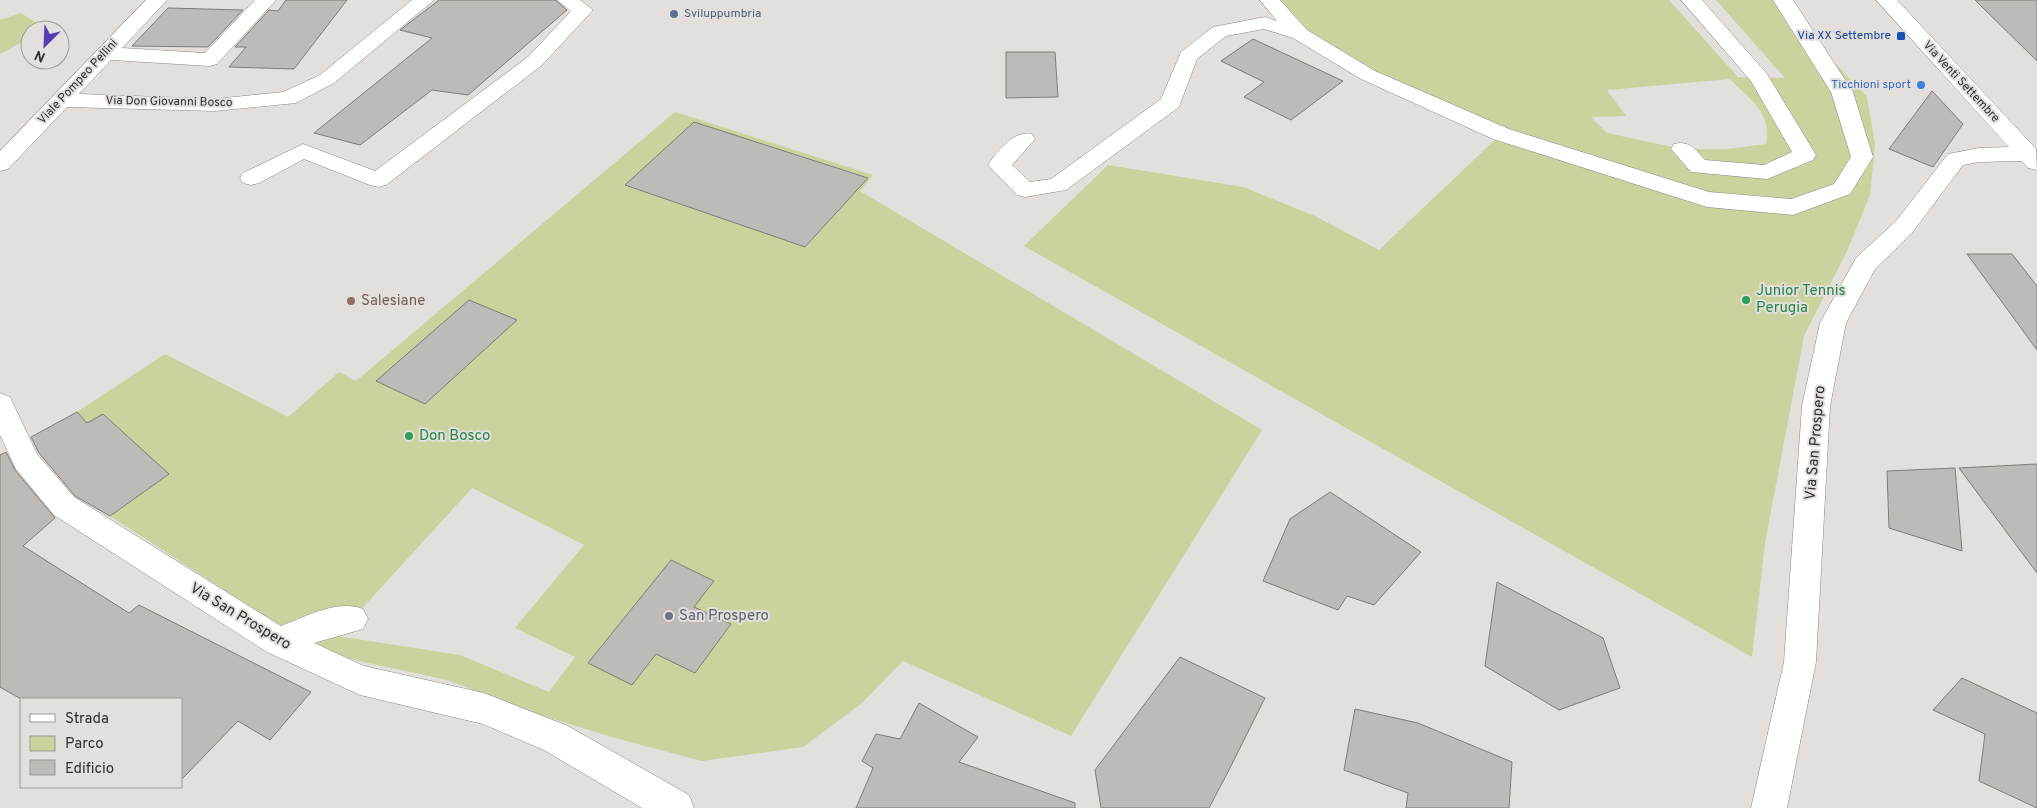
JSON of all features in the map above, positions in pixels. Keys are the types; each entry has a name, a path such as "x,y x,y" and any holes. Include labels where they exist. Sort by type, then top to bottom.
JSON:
{"street":[{"name":"Viale Pompeo Pellini","path":"0,164 157,0"},
{"path":"105,53 210,60 266,0"},
{"name":"Via Don Giovanni Bosco","path":"61,100 214,105 288,98 328,79 424,0"},
{"path":"251,178 303,151 378,180 535,61 583,10 567,0"},
{"path":"1270,0 1300,34"},
{"path":"1682,150 1699,167 1767,172 1805,155 1760,78 1691,0"},
{"path":"1024,139 999,165 1024,190 1058,185 1171,102 1188,56 1220,31 1265,23 1300,34 1368,75 1502,134 1708,199 1793,207 1842,189 1862,157 1842,92 1783,0"},
{"name":"Via Venti Settembre","path":"1886,0 2032,159"},
{"name":"Via San Prospero","path":"1769,808 1800,662 1816,406 1834,323 1866,264 1904,227 1956,159 1979,155 2032,159"},
{"name":"Via San Prospero","path":"0,404 26,461 64,506 278,642 360,680 484,709 556,738 676,808"},
{"path":"278,642 330,622 352,619"}],"green space":[{"path":"1271,0 1669,0 1738,77 1785,78 1716,0 1775,0 1867,97 1875,144 1870,195 1847,251 1804,336 1765,543 1752,657 1024,246 1108,165 1243,187 1315,216 1379,250 1501,134 1313,41","holes":["1730,79 1763,115 1766,123 1766,144 1727,149 1682,149 1607,133 1591,117 1626,116 1607,90"]},
{"path":"21,13 32,20 20,20 20,43 0,54 0,20"},
{"path":"675,112 873,175 860,191 1262,430 1071,736 903,661 862,703 803,747 702,761 615,738 537,714 447,680 322,653 110,516 169,474 103,414 87,423 77,412 165,354 288,417 339,372 356,381","holes":["694,122 867,177 806,247 626,185","469,300 516,320 426,404 377,381","472,488 584,545 515,628 575,657 549,692 460,655 337,636","671,560 714,581 694,607 731,625 695,673 656,654 632,685 588,663"]}],"building":[{"path":"286,0 347,0 294,69 229,67 246,47 235,47 269,10 278,11"},
{"path":"439,0 555,0 567,10 468,95 432,90 360,145 314,133 432,38 400,30"},
{"path":"1975,0 2037,0 2037,61"},
{"path":"168,8 243,10 208,47 132,46"},
{"path":"1253,39 1343,81 1291,120 1244,97 1264,82 1221,61"},
{"path":"1006,52 1055,52 1058,97 1006,98"},
{"path":"1932,91 1963,124 1933,167 1889,149"},
{"path":"694,122 868,178 805,247 625,185"},
{"path":"1967,254 2012,254 2037,286 2037,350"},
{"path":"469,300 517,320 425,404 376,381"},
{"path":"77,412 87,423 103,414 169,474 110,516 75,496 39,453 31,437"},
{"path":"6,452 15,470 55,518 23,546 129,613 139,605 311,692 270,740 238,721 182,779 182,698 20,698 0,687 0,455"},
{"path":"2037,464 2037,573 1959,468"},
{"path":"1955,468 1962,551 1889,528 1887,471"},
{"path":"1330,492 1421,552 1374,605 1347,596 1338,610 1263,581 1290,519"},
{"name":"San Prospero","path":"671,560 714,581 694,607 731,624 695,673 656,654 632,685 588,663"},
{"path":"1497,582 1603,638 1620,688 1559,710 1485,666"},
{"path":"1180,657 1265,698 1230,768 1209,808 1101,808 1095,770"},
{"path":"1962,678 2037,713 2037,808 1979,781 1985,734 1933,710"},
{"path":"919,703 978,737 959,762 1075,803 1075,808 856,808 873,768 862,761 876,734 900,739"},
{"path":"1355,709 1418,723 1512,762 1509,808 1406,808 1408,793 1344,770"}],"place":[{"name":"Sviluppumbria","path":"674,14"},
{"name":"Via XX Settembre","path":"1901,36"},
{"name":"Ticchioni sport","path":"1921,85"},
{"name":"Junior Tennis Perugia","path":"1746,300"},
{"name":"Salesiane","path":"351,301"},
{"name":"Don Bosco","path":"409,436"},
{"name":"San Prospero","path":"669,616"}]}
